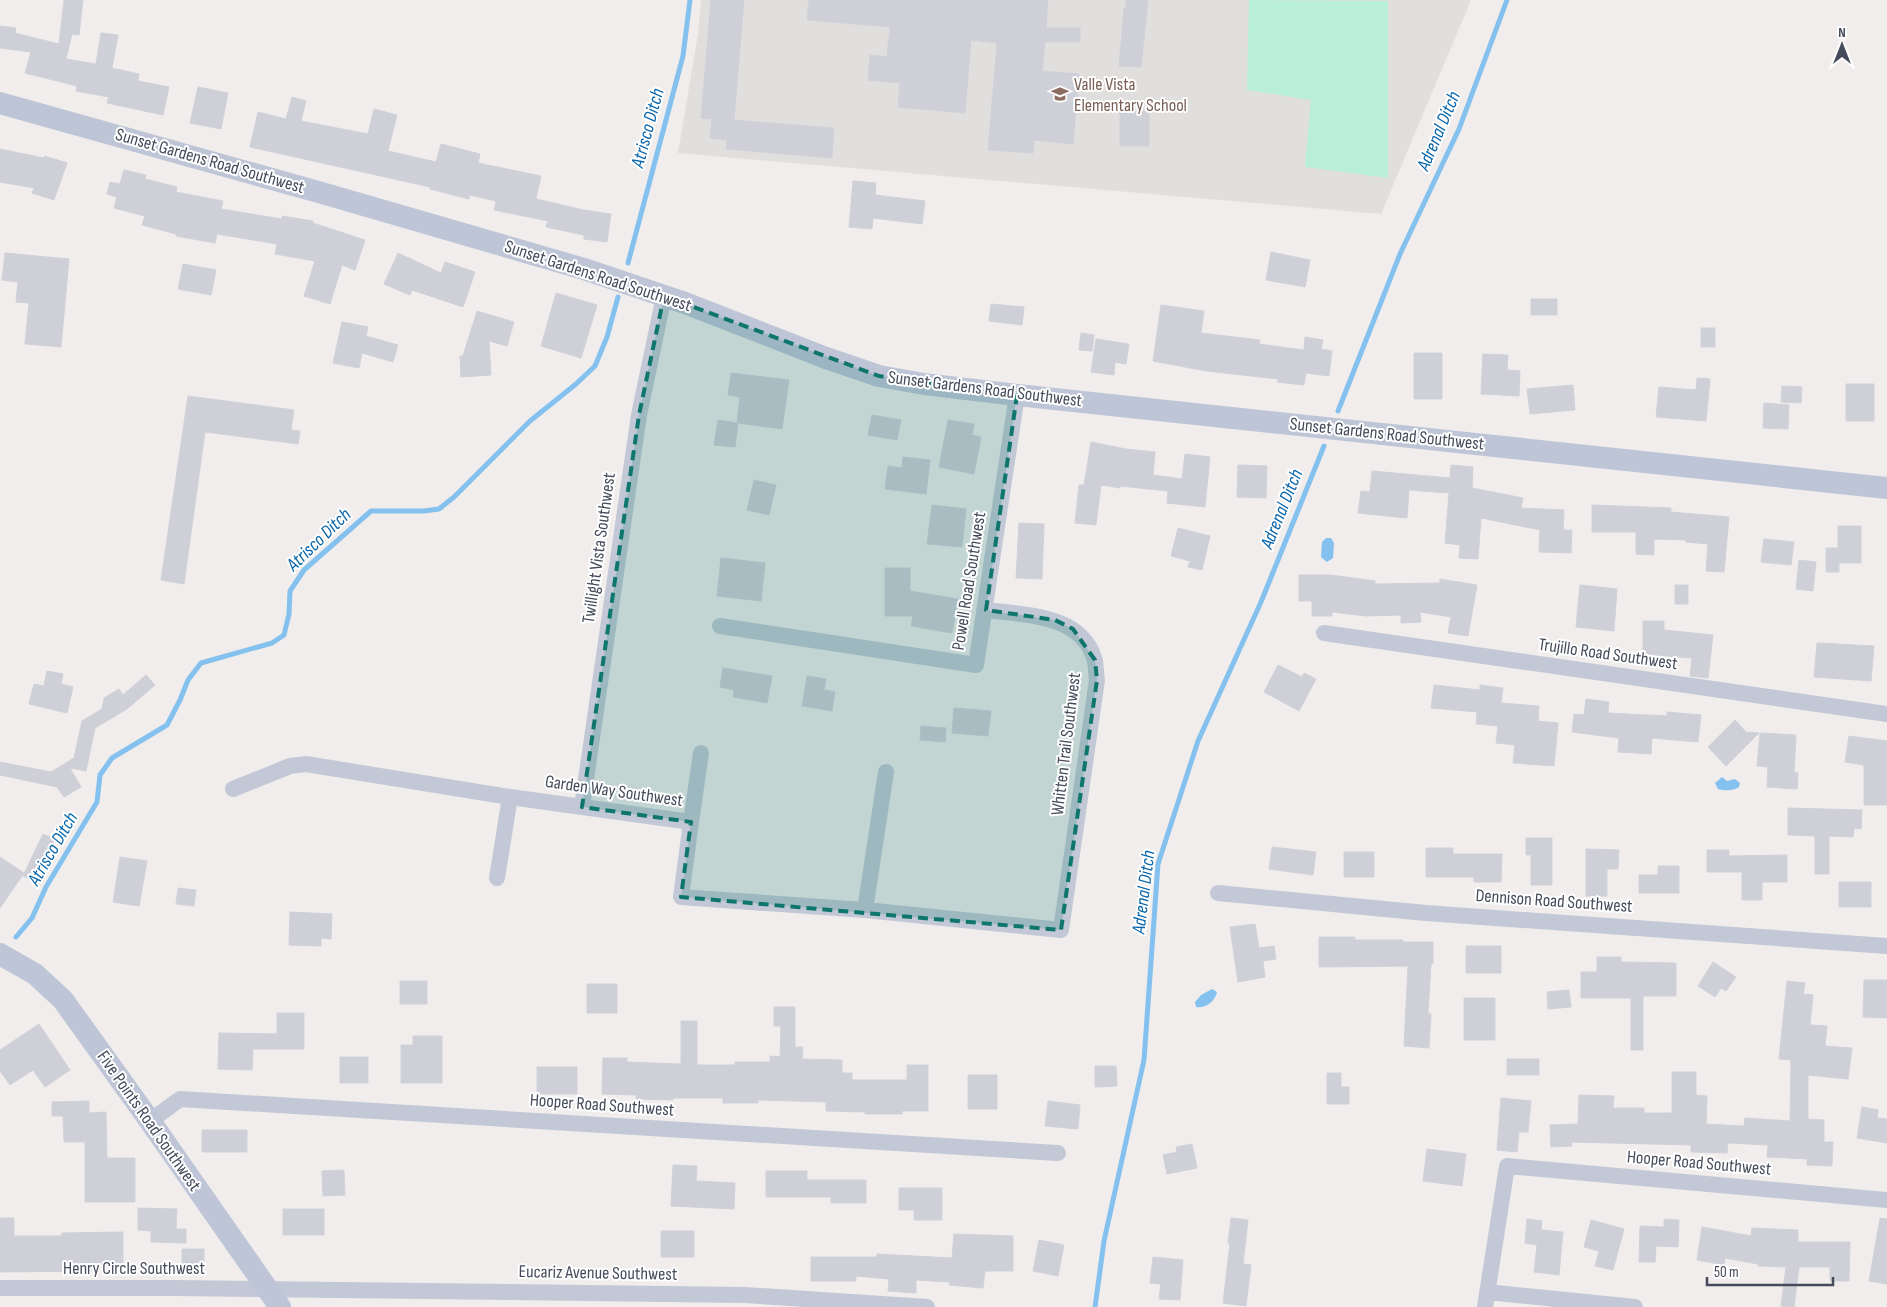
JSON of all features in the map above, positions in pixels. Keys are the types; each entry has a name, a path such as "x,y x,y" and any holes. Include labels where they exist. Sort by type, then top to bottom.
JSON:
{"street":[{"name":"Sunset Gardens Road Southwest","path":"0,103 584,269 659,294 826,358 880,376 924,384 1017,395 1887,488"},
{"name":"Twillight Vista Southwest","path":"582,808 638,415 659,294"},
{"name":"Powell Road Southwest","path":"720,626 976,665 986,610 1017,395"},
{"name":"Whitten Trail Southwest","path":"986,610 1055,620 1073,629 1086,643 1094,660 1097,680 1062,930"},
{"name":"Trujillo Road Southwest","path":"1324,633 1887,714"},
{"path":"691,822 701,753"},
{"name":"Garden Way Southwest","path":"233,789 290,766 306,764 582,808 691,822 681,896 865,910 1062,930"},
{"path":"865,910 886,772"},
{"path":"497,878 510,797"},
{"name":"Dennison Road Southwest","path":"1218,893 1426,913 1504,917 1887,946"},
{"name":"Five Points Road Southwest","path":"0,954 34,974 62,1000 150,1121 274,1299"},
{"name":"Hooper Road Southwest","path":"150,1121 180,1099 1058,1153"},
{"name":"Hooper Road Southwest","path":"1486,1299 1507,1166 1887,1200"},
{"name":"Henry Circle Southwest","path":"0,1288 274,1299"},
{"path":"744,1295 756,1307"},
{"name":"Eucariz Avenue Southwest","path":"274,1299 744,1295 928,1307"},
{"path":"1486,1299 1635,1307"}],"highlighted area":[{"path":"664,296 879,376 1017,395 986,610 1055,620 1073,629 1095,660 1097,680 1061,930 681,897 691,822 582,807 639,415"}],"shaded area":[{"name":"Valle Vista Elementary School","path":"701,0 1471,0 1381,214 678,153 698,34"}],"green space":[{"path":"1249,0 1388,1 1388,178 1305,167 1311,100 1247,90"}],"water":[{"path":"1326,538 1331,538 1334,543 1333,558 1327,562 1321,557 1322,542"},
{"path":"1722,777 1727,781 1735,779 1740,783 1739,787 1729,790 1718,789 1715,783"},
{"path":"1212,989 1217,992 1212,1001 1207,1006 1196,1007 1195,1002 1201,995"}],"building":[{"path":"64,0 83,0 79,35 72,34 66,59 96,64 101,33 118,35 112,68 139,74 138,81 169,87 163,115 107,103 109,97 76,91 77,86 25,73 31,52 0,48 0,26 16,28 15,33 59,44"},
{"path":"711,0 744,0 734,120 834,128 832,158 726,149 727,140 710,138 712,119 701,118"},
{"path":"809,0 1048,0 1046,28 1080,28 1080,42 1045,42 1042,71 1079,74 1073,144 1034,140 1033,153 988,150 997,43 971,40 965,113 898,107 900,83 868,80 870,55 887,57 890,27 807,20"},
{"path":"1126,0 1148,0 1141,67 1119,66"},
{"path":"198,87 228,93 221,129 190,123"},
{"path":"292,97 306,101 301,121 368,134 374,109 397,115 388,151 436,162 441,144 480,154 478,163 541,176 536,199 611,214 607,242 584,239 584,235 546,227 548,221 494,210 496,201 470,195 469,199 430,189 430,187 250,147 258,112 286,119"},
{"path":"1120,111 1149,111 1149,146 1120,146"},
{"path":"0,149 44,158 45,156 67,163 54,200 32,193 34,188 0,182"},
{"path":"124,170 146,175 145,179 177,187 176,192 223,201 221,209 282,219 282,216 313,221 313,223 365,240 355,270 342,265 330,304 304,296 315,261 275,254 277,244 217,234 215,243 176,236 176,234 142,225 145,216 114,208 117,197 107,194 110,182 120,184"},
{"path":"853,181 876,183 875,195 925,201 922,224 873,218 872,229 849,227"},
{"path":"1271,252 1310,260 1305,287 1266,280"},
{"path":"5,253 69,259 61,347 25,344 29,303 16,302 18,282 2,280"},
{"path":"398,253 441,273 445,262 475,272 463,307 412,290 410,295 384,284"},
{"path":"183,264 216,270 211,295 178,289"},
{"path":"556,293 597,305 581,358 541,346"},
{"path":"1531,299 1557,299 1557,315 1531,315"},
{"path":"991,304 1024,307 1022,325 989,321"},
{"path":"1161,305 1204,311 1201,333 1260,340 1259,344 1304,350 1305,337 1323,340 1321,349 1332,351 1329,376 1306,373 1304,385 1277,382 1278,379 1206,371 1153,361"},
{"path":"477,311 514,322 507,346 489,341 491,375 461,377 460,356 463,356"},
{"path":"342,322 368,327 366,336 398,345 393,362 362,353 359,368 333,363"},
{"path":"1701,328 1715,328 1715,347 1701,347"},
{"path":"1081,333 1094,335 1092,351 1079,350"},
{"path":"1096,339 1129,344 1126,364 1115,362 1114,375 1091,372"},
{"path":"1414,353 1442,353 1442,399 1414,399"},
{"path":"1483,354 1508,355 1507,370 1520,371 1519,396 1481,394"},
{"path":"731,373 789,380 782,429 738,423 735,447 714,445 718,420 737,423 740,397 728,395"},
{"path":"1697,378 1710,379 1706,421 1656,417 1659,387 1696,390"},
{"path":"1846,384 1874,384 1874,421 1846,421"},
{"path":"1573,385 1575,410 1530,414 1527,389"},
{"path":"1782,386 1802,387 1801,403 1781,402"},
{"path":"188,396 294,410 291,430 300,431 298,444 205,432 184,584 161,580"},
{"path":"1764,403 1789,405 1788,429 1763,428"},
{"path":"872,415 901,420 897,440 868,435"},
{"path":"948,420 974,424 972,435 981,437 974,474 939,467"},
{"path":"1091,442 1126,449 1155,452 1153,475 1182,479 1185,454 1210,457 1205,507 1167,503 1168,491 1101,485 1096,525 1075,523 1079,485 1084,485"},
{"path":"903,457 930,460 926,494 885,489 888,466 902,468"},
{"path":"1238,465 1267,466 1266,498 1237,497"},
{"path":"1451,465 1473,467 1472,488 1523,498 1521,508 1564,510 1563,530 1572,530 1571,553 1539,552 1540,530 1481,518 1478,559 1459,558 1460,545 1445,543 1449,493 1409,490 1407,518 1358,513 1361,491 1370,492 1372,471 1450,478"},
{"path":"754,480 776,485 769,515 747,510"},
{"path":"932,505 966,509 962,547 927,544"},
{"path":"1592,505 1671,508 1671,512 1729,517 1724,572 1706,571 1708,544 1686,542 1686,540 1654,539 1654,555 1636,554 1636,532 1592,532"},
{"path":"1019,523 1044,524 1042,579 1016,578"},
{"path":"1838,526 1861,526 1861,563 1839,563 1839,572 1826,572 1826,548 1838,548"},
{"path":"1178,528 1210,536 1202,570 1188,567 1190,561 1171,556"},
{"path":"1764,539 1794,542 1791,565 1761,562"},
{"path":"721,558 765,563 761,601 717,596"},
{"path":"1799,560 1816,562 1813,591 1796,589"},
{"path":"885,568 910,568 910,591 958,599 952,633 911,626 913,616 885,616"},
{"path":"1299,575 1331,575 1375,581 1375,584 1440,583 1440,579 1477,585 1468,636 1448,633 1451,617 1420,612 1421,622 1401,623 1401,615 1366,616 1332,612 1332,616 1312,616 1312,601 1299,601"},
{"path":"1580,585 1617,589 1614,631 1576,627"},
{"path":"1675,585 1688,585 1688,604 1675,604"},
{"path":"1643,621 1664,621 1664,630 1713,635 1708,678 1690,676 1692,658 1643,654"},
{"path":"1817,643 1874,646 1871,681 1814,677"},
{"path":"1278,665 1302,677 1304,673 1316,679 1299,711 1264,692"},
{"path":"723,668 772,676 767,703 733,697 734,690 720,687"},
{"path":"47,671 63,674 61,684 73,687 67,713 29,704 34,684 44,686"},
{"path":"146,675 155,685 127,709 95,728 86,771 70,768 81,787 64,797 57,787 0,775 0,762 51,772 74,758 82,721 102,709 104,698 119,689 123,695"},
{"path":"807,676 826,679 824,690 835,692 832,711 802,706"},
{"path":"1434,685 1480,690 1480,685 1503,688 1501,703 1539,706 1538,721 1558,723 1554,766 1513,763 1515,745 1496,743 1498,726 1476,724 1477,712 1431,708"},
{"path":"1586,699 1609,702 1608,713 1667,716 1667,712 1701,715 1698,742 1652,738 1651,754 1618,752 1619,738 1572,732 1574,714 1584,715"},
{"path":"954,708 991,711 988,736 952,733"},
{"path":"1735,720 1746,732 1759,733 1726,766 1708,747"},
{"path":"921,726 946,728 945,742 920,740"},
{"path":"1760,733 1796,735 1794,772 1798,773 1797,789 1767,787 1768,767 1757,766"},
{"path":"1849,736 1887,741 1887,805 1864,805 1864,765 1845,762"},
{"path":"1788,808 1862,810 1861,829 1854,828 1853,837 1829,836 1829,874 1815,874 1815,836 1788,835"},
{"path":"43,834 55,839 34,881 23,876"},
{"path":"1526,838 1552,838 1552,885 1531,885 1531,855 1526,855"},
{"path":"1272,847 1316,852 1313,875 1269,869"},
{"path":"1426,848 1453,848 1453,854 1502,854 1501,882 1474,882 1474,877 1426,877"},
{"path":"1586,849 1619,850 1618,869 1607,869 1607,896 1586,896"},
{"path":"1707,850 1729,850 1729,856 1787,855 1787,882 1762,882 1762,900 1742,900 1742,872 1707,872"},
{"path":"1344,852 1374,852 1374,877 1344,877"},
{"path":"0,857 24,873 0,908"},
{"path":"120,857 147,861 139,906 113,902"},
{"path":"1658,866 1679,866 1679,893 1639,893 1639,875 1658,875"},
{"path":"1839,882 1871,882 1871,907 1839,907"},
{"path":"178,888 196,890 194,906 176,904"},
{"path":"290,912 332,914 331,939 321,938 321,946 289,945"},
{"path":"1255,924 1259,948 1274,946 1276,959 1263,961 1265,977 1238,982 1230,927"},
{"path":"1319,937 1355,937 1355,940 1433,942 1433,964 1431,964 1428,1014 1431,1014 1429,1048 1404,1046 1408,966 1319,967"},
{"path":"1466,946 1501,946 1501,973 1466,973"},
{"path":"1597,957 1621,957 1621,962 1676,963 1676,996 1643,996 1643,1050 1631,1050 1631,998 1581,998 1581,972 1597,972"},
{"path":"1713,962 1736,977 1726,991 1721,988 1715,997 1698,986"},
{"path":"1864,980 1887,980 1887,1018 1863,1017"},
{"path":"400,981 427,981 427,1004 400,1004"},
{"path":"1787,981 1805,983 1803,994 1813,995 1810,1025 1827,1026 1825,1046 1852,1048 1848,1079 1808,1075 1808,1119 1824,1120 1824,1142 1833,1142 1832,1166 1807,1165 1807,1159 1767,1157 1768,1145 1728,1143 1727,1153 1691,1152 1691,1145 1571,1142 1572,1146 1551,1147 1550,1125 1578,1124 1579,1095 1614,1096 1613,1108 1644,1108 1644,1113 1672,1113 1672,1072 1696,1072 1696,1095 1707,1096 1706,1124 1744,1126 1745,1118 1790,1121 1791,1060 1779,1059"},
{"path":"587,984 617,984 617,1013 587,1013"},
{"path":"1569,990 1571,1007 1548,1009 1547,992"},
{"path":"1464,998 1495,998 1495,1040 1464,1040"},
{"path":"774,1007 795,1007 795,1047 803,1047 802,1059 842,1060 842,1073 852,1073 852,1080 907,1080 907,1065 928,1065 928,1111 902,1111 902,1114 865,1114 865,1112 826,1111 826,1102 758,1100 758,1103 723,1103 723,1098 636,1099 637,1095 602,1094 603,1058 627,1058 627,1062 681,1064 681,1021 697,1021 697,1065 735,1065 735,1062 770,1062 770,1056 780,1057 781,1026 774,1026"},
{"path":"277,1013 304,1013 304,1049 253,1049 252,1070 218,1069 219,1033 277,1034"},
{"path":"39,1024 70,1070 45,1087 33,1070 10,1085 0,1071 0,1050"},
{"path":"413,1036 442,1036 442,1083 401,1083 401,1045 413,1045"},
{"path":"340,1057 368,1057 368,1083 340,1083"},
{"path":"1507,1059 1539,1059 1539,1075 1507,1075"},
{"path":"1095,1066 1116,1066 1117,1086 1095,1087"},
{"path":"537,1067 577,1067 577,1094 537,1094"},
{"path":"1327,1073 1341,1073 1341,1087 1349,1087 1349,1104 1327,1104"},
{"path":"968,1075 997,1075 997,1109 968,1109"},
{"path":"1501,1098 1531,1101 1528,1132 1519,1132 1517,1152 1497,1150"},
{"path":"89,1101 89,1113 106,1112 107,1158 135,1158 135,1202 85,1202 85,1142 64,1142 63,1116 52,1116 52,1102"},
{"path":"1048,1101 1080,1105 1078,1129 1045,1126"},
{"path":"1862,1107 1878,1110 1877,1118 1887,1119 1887,1143 1857,1138"},
{"path":"202,1130 247,1130 247,1152 202,1152"},
{"path":"1192,1144 1197,1168 1167,1174 1163,1155 1177,1152 1176,1147"},
{"path":"1427,1149 1466,1154 1462,1186 1423,1181"},
{"path":"673,1165 697,1166 696,1181 735,1183 734,1209 671,1206"},
{"path":"344,1170 345,1195 323,1196 322,1171"},
{"path":"766,1171 807,1171 807,1180 866,1180 866,1203 831,1203 831,1197 766,1197"},
{"path":"899,1188 942,1188 942,1220 914,1220 914,1210 899,1210"},
{"path":"138,1208 177,1209 176,1229 186,1229 186,1243 151,1242 151,1231 138,1230"},
{"path":"283,1209 324,1209 324,1235 283,1235"},
{"path":"0,1218 14,1218 14,1236 62,1236 62,1233 123,1232 123,1268 94,1268 94,1271 0,1272"},
{"path":"1231,1218 1248,1220 1243,1264 1251,1265 1246,1306 1223,1303"},
{"path":"1880,1218 1887,1219 1887,1284 1869,1281"},
{"path":"1527,1219 1542,1221 1541,1230 1563,1232 1559,1275 1534,1272 1537,1245 1525,1243"},
{"path":"1664,1219 1679,1220 1678,1247 1656,1246 1655,1262 1639,1262 1640,1226 1664,1227"},
{"path":"1591,1220 1624,1229 1613,1270 1595,1266 1599,1251 1584,1247"},
{"path":"1702,1227 1751,1236 1752,1228 1798,1230 1798,1242 1850,1242 1849,1281 1830,1281 1830,1267 1799,1267 1794,1307 1781,1306 1786,1267 1758,1266 1758,1264 1725,1258 1724,1265 1697,1260"},
{"path":"661,1231 694,1231 694,1257 661,1257"},
{"path":"954,1234 1013,1236 1013,1271 985,1271 983,1288 949,1285 950,1282 916,1280 916,1293 888,1291 889,1279 856,1276 856,1281 811,1281 811,1257 877,1257 877,1254 952,1258"},
{"path":"1039,1240 1064,1245 1058,1276 1033,1271"},
{"path":"182,1249 204,1249 204,1271 182,1271"},
{"path":"1153,1257 1183,1260 1180,1300 1159,1299 1161,1284 1150,1283"}],"waterway":[{"name":"Atrisco Ditch","path":"628,263 683,56 690,0"},
{"name":"Adrenal Ditch","path":"1338,411 1400,254 1459,129 1507,0"},
{"name":"Atrisco Ditch","path":"16,937 32,918 46,887 97,802 100,775 112,758 167,725 188,680 201,663 272,643 284,635 289,614 290,591 304,570 371,511 424,511 439,509 454,497 530,421 595,366 607,337 618,297"},
{"name":"Adrenal Ditch","path":"1095,1307 1104,1241 1144,1060 1158,864 1198,741 1261,602 1324,446"}],"place":[{"name":"Valle Vista Elementary School","path":"1060,94"}]}
